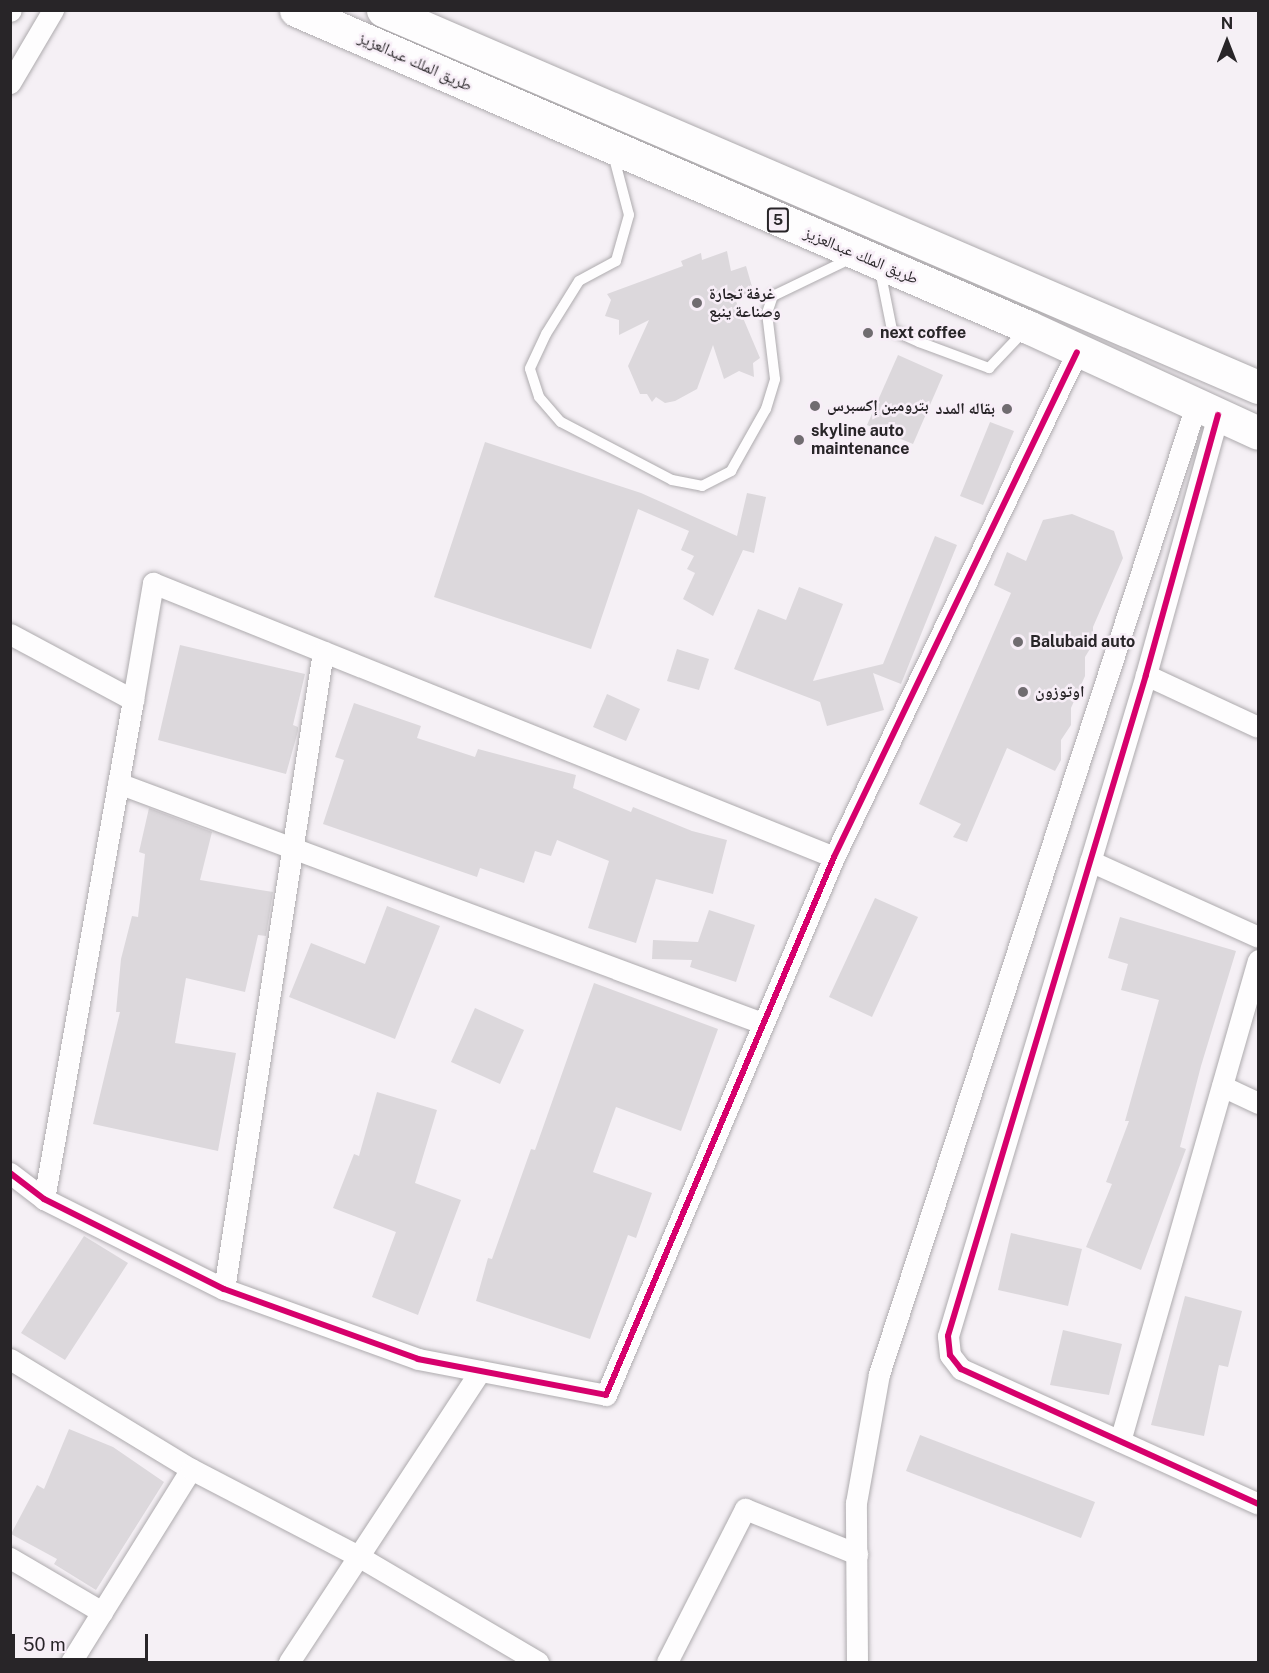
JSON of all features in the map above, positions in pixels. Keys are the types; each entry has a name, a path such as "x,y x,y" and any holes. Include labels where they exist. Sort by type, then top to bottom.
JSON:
{"highway":[{"name":"طريق الملك عبدالعزيز","path":"296,10 868,260 1028,327 1077,352 1258,433"},
{"name":"طريق الملك عبدالعزيز","path":"384,10 1258,387"}],"street":[{"path":"10,83 53,10"},
{"path":"11,1175 44,1199 224,1289 418,1359 606,1395 834,857 1077,352"},
{"path":"1207,410 1146,675 948,1336 950,1355 961,1369 1258,1504"},
{"path":"857,1662 856,1503 879,1374 1207,410"},
{"path":"44,1199 153,584 834,857"},
{"path":"10,634 133,700"},
{"path":"224,1289 323,652"},
{"path":"1146,675 1258,727"},
{"path":"118,783 762,1023"},
{"path":"1090,861 1258,937"},
{"path":"1120,1441 1258,960"},
{"path":"1222,1086 1258,1103"},
{"path":"10,1359 191,1469 358,1556 538,1662"},
{"path":"289,1662 480,1371"},
{"path":"71,1662 191,1469"},
{"path":"667,1662 745,1509 857,1554"},
{"path":"10,1558 102,1612"}],"lane":[{"path":"612,148 629,215 616,261 579,281 546,334 530,369 539,397 561,422 672,480 702,486 731,471 766,409 775,379 767,313 773,296 868,260 892,330 919,342 988,368 1028,327"}],"building":[{"path":"727,251 731,271 746,266 753,290 735,299 760,358 753,363 754,377 739,371 724,379 713,345 697,389 675,401 665,403 656,397 652,402 647,394 640,394 628,366 649,320 619,335 619,320 605,316 611,300 607,294 683,266 681,261 701,253 702,260"},
{"path":"898,355 943,375 913,444 867,425"},
{"path":"990,422 1014,431 983,505 960,496"},
{"path":"485,442 641,493 737,536 747,493 766,497 754,553 743,550 713,616 683,599 695,573 687,569 694,556 681,550 689,531 638,509 591,649 434,597"},
{"name":"اوتوزون","path":"1072,514 1114,531 1123,558 1093,627 1093,644 1085,657 1085,676 1071,708 1071,725 1061,740 1061,760 1055,771 1007,748 967,842 953,837 961,824 919,804 1011,593 994,585 1007,552 1026,561 1043,520"},
{"path":"935,536 957,545 901,684 873,673 884,710 827,726 820,702 734,669 758,609 786,620 799,587 843,604 813,681 883,664"},
{"path":"180,645 305,674 293,725 298,727 298,731 286,774 158,740"},
{"path":"677,649 709,659 699,690 667,681"},
{"path":"607,694 640,709 626,741 593,727"},
{"path":"354,703 421,726 417,738 475,757 478,749 576,775 573,788 631,812 633,807 692,831 727,840 713,894 656,879 636,943 588,928 609,861 557,840 551,856 535,851 524,883 480,868 477,877 323,824 344,760 335,757"},
{"path":"149,808 212,832 200,880 273,892 266,936 258,935 245,992 186,978 175,1043 236,1053 218,1151 93,1124 120,1012 116,1012 121,959 132,916 138,917 145,854 139,852"},
{"path":"875,898 918,917 872,1017 829,997"},
{"path":"387,906 440,926 395,1039 289,997 311,943 365,964"},
{"path":"709,910 755,925 736,982 690,967 692,960 652,959 653,940 698,942"},
{"path":"1120,917 1236,951 1201,1066 1180,1147 1186,1149 1141,1270 1086,1247 1112,1184 1106,1182 1129,1121 1125,1121 1159,1000 1121,990 1128,964 1108,958"},
{"path":"594,983 718,1029 681,1131 616,1107 593,1172 652,1193 636,1238 628,1235 590,1339 476,1301 488,1258 492,1259 531,1149 535,1150"},
{"path":"475,1008 524,1030 500,1084 451,1062"},
{"path":"377,1092 437,1110 415,1183 461,1200 418,1315 372,1297 396,1232 333,1208 354,1154 359,1156"},
{"path":"1011,1233 1082,1249 1068,1306 998,1290"},
{"path":"84,1236 128,1263 65,1360 21,1333"},
{"path":"1185,1296 1242,1311 1228,1367 1219,1365 1204,1436 1151,1425"},
{"path":"1063,1330 1122,1344 1109,1395 1050,1385"},
{"path":"69,1429 113,1447 164,1482 96,1590 54,1564 57,1559 11,1534 37,1485 44,1489"},
{"path":"920,1435 1095,1502 1081,1538 906,1471"}],"cycle path":[{"path":"10,1173 44,1199 224,1289 418,1359 606,1395 834,857 1077,352"},
{"path":"1218,415 1146,675 948,1336 950,1355 961,1369 1258,1504"}],"place":[{"name":"غرفة تجارة وصناعة ينبع","path":"697,303"},
{"name":"next coffee","path":"868,333"},
{"name":"بترومين إكسبرس","path":"815,406"},
{"name":"بقاله المدد","path":"1007,409"},
{"name":"skyline auto maintenance","path":"799,440"},
{"name":"Balubaid auto","path":"1018,642"},
{"name":"اوتوزون","path":"1023,692"}]}
